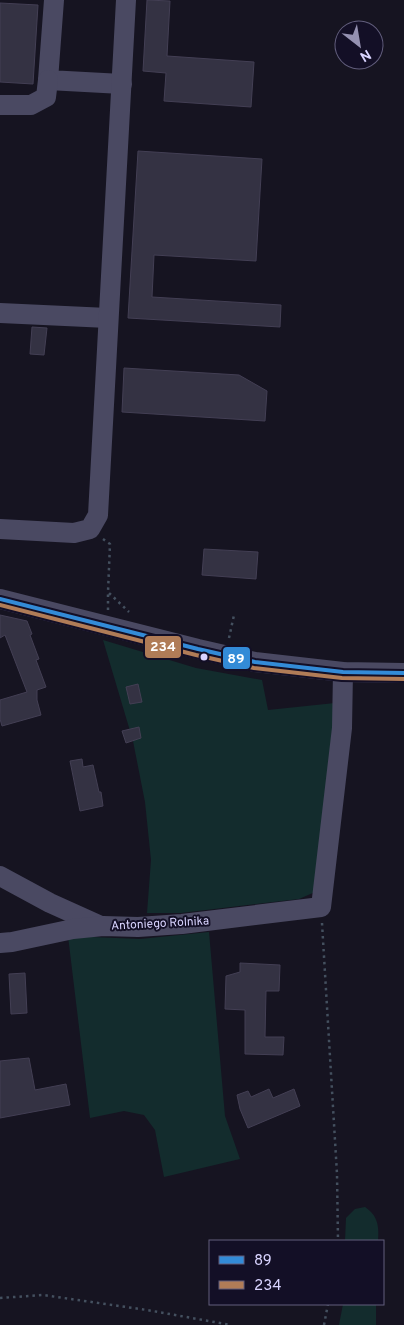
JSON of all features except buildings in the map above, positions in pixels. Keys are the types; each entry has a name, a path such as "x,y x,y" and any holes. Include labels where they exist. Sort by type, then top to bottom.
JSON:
{"street":[{"path":"0,105 31,105 46,97 54,0"},
{"path":"0,529 74,534 90,528 98,515 126,0"},
{"path":"48,80 122,84"},
{"path":"0,313 108,318"},
{"path":"0,598 246,660 343,672 404,673"},
{"path":"321,907 342,728 343,672"},
{"path":"0,876 50,903 103,926"},
{"name":"Antoniego Rolnika","path":"0,943 73,929 103,926 138,927 182,924 321,907"}],"path":[{"path":"90,528 110,544 108,617"},
{"path":"108,592 129,612"},
{"path":"228,639 234,615"},
{"path":"321,907 337,1174 338,1240"},
{"path":"0,1298 43,1295 147,1310 231,1325"},
{"path":"324,1325 328,1305"}],"green space":[{"path":"103,640 196,668 262,680 268,710 335,703 315,892 299,899 181,913 147,913 151,860 145,802 133,741"},
{"path":"209,932 225,1116 240,1159 164,1177 155,1130 144,1115 124,1111 90,1118 68,936 140,939"},
{"path":"365,1207 373,1214 377,1222 378,1240 345,1240 346,1218 355,1209"},
{"path":"343,1305 376,1305 376,1325 339,1325"}],"transit line":[{"name":"89","path":"0,599 255,662 343,672 404,673"},
{"name":"234","path":"0,605 254,668 342,678 404,679"}]}
